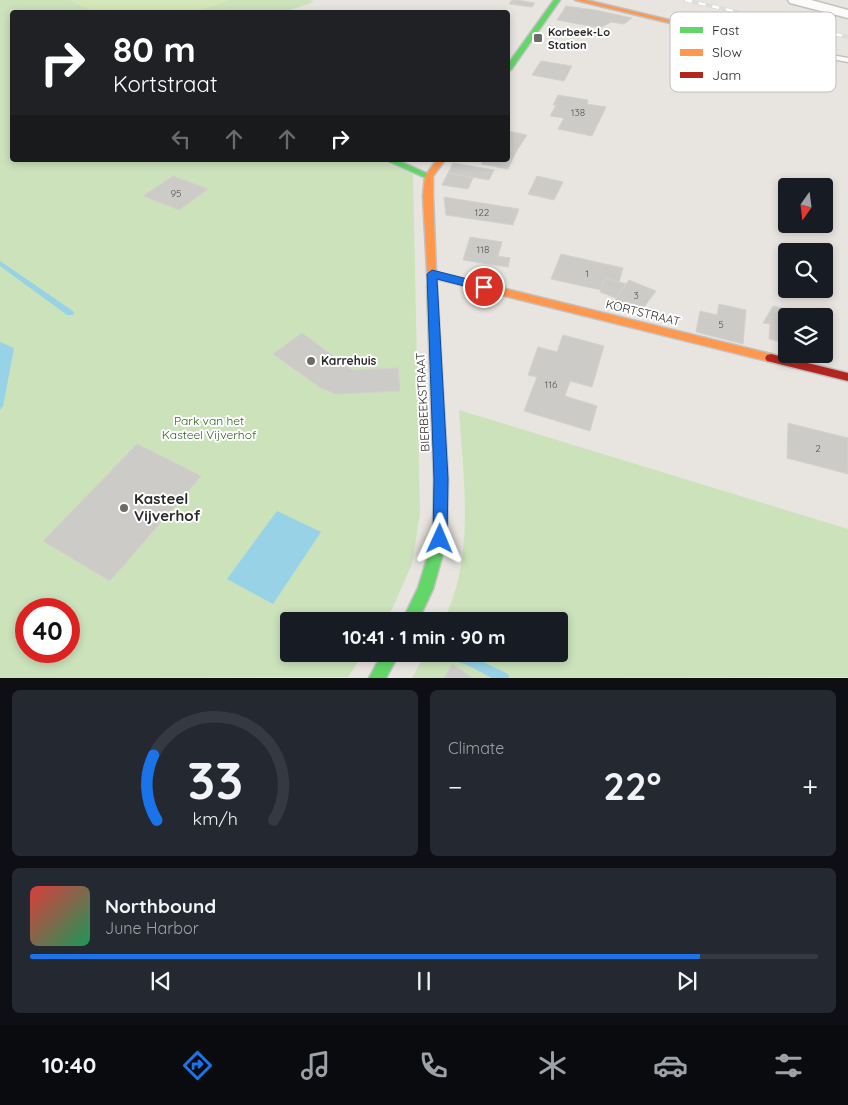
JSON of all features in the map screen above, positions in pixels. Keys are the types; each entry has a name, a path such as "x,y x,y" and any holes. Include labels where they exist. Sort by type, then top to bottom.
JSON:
{"street":[{"path":"510,65 557,0"},
{"path":"578,0 670,22"},
{"path":"794,0 848,14"},
{"path":"394,162 429,176 440,162"},
{"name":"BIERBEEKSTRAAT","path":"414,612 425,589 440,539 441,479 428,196 429,176"},
{"name":"KORTSTRAAT","path":"432,274 848,377"},
{"path":"377,678 386,662"}],"green space":[{"name":"Park van het Kasteel Vijverhof","path":"0,0 310,0 314,2 290,10 10,10 10,162 385,162 413,174 420,513 412,564 390,612 280,612 280,662 358,662 348,677 0,678"},
{"path":"69,0 231,0 202,10 91,10"},
{"path":"459,410 848,529 848,677 412,678 421,662 568,662 568,612 447,612 460,571 464,544 464,490"}],"water":[{"path":"0,342 14,348 3,406 0,410"},
{"path":"277,511 321,532 273,604 227,579"}],"building":[{"path":"512,0 535,3 532,7 509,4"},
{"path":"566,6 632,18 624,24 611,22 600,28 557,20"},
{"path":"541,61 572,66 564,81 532,75"},
{"path":"558,95 588,100 587,104 606,107 592,136 558,129 564,118 550,116 556,105 553,105"},
{"path":"510,131 527,135 516,152 510,150"},
{"path":"510,150 516,152 508,169 481,164 482,162 510,162"},
{"path":"453,163 494,170 489,180 448,173"},
{"path":"448,173 473,178 468,189 442,185"},
{"path":"173,176 208,189 179,210 143,196"},
{"path":"537,176 563,182 554,200 528,194"},
{"path":"444,197 519,209 513,225 446,215"},
{"path":"470,237 502,242 498,256 510,258 508,267 463,260"},
{"path":"561,254 623,268 619,282 605,278 601,290 551,279"},
{"path":"605,278 626,284 616,298 600,292"},
{"path":"629,280 656,291 641,311 615,300"},
{"path":"719,304 746,310 743,344 696,332 700,311 717,315"},
{"path":"773,306 782,308 778,308 778,341 769,339 770,324 763,323"},
{"name":"Karrehuis","path":"302,333 352,370 398,368 400,391 336,394 321,388 273,354"},
{"path":"563,335 604,346 592,387 570,381 565,396 597,406 590,431 524,411 537,377 528,375 538,347 557,352"},
{"path":"788,423 848,438 848,474 787,458"},
{"name":"Kasteel Vijverhof","path":"137,444 201,476 110,581 43,541"},
{"path":"452,664 473,678 444,678"}],"waterway":[{"path":"0,263 70,313"},
{"path":"473,662 504,678"}],"railway":[{"path":"685,0 738,12"},
{"path":"836,34 848,37"}],"traffic: fast":[{"path":"510,65 557,0"},
{"path":"394,162 429,176"},
{"path":"414,612 425,589 440,539 441,479 432,286"},
{"path":"377,678 386,662"}],"traffic: slow":[{"path":"578,0 670,22"},
{"path":"432,286 428,196 429,176 440,162"},
{"path":"432,274 771,358"}],"traffic: jam":[{"path":"771,358 848,377"}],"place":[{"name":"Korbeek-Lo Station","path":"538,38"},
{"name":"Karrehuis","path":"311,361"},
{"name":"Kasteel Vijverhof","path":"124,508"}],"route":[{"path":"440,539 441,479 432,274 484,287"}]}
